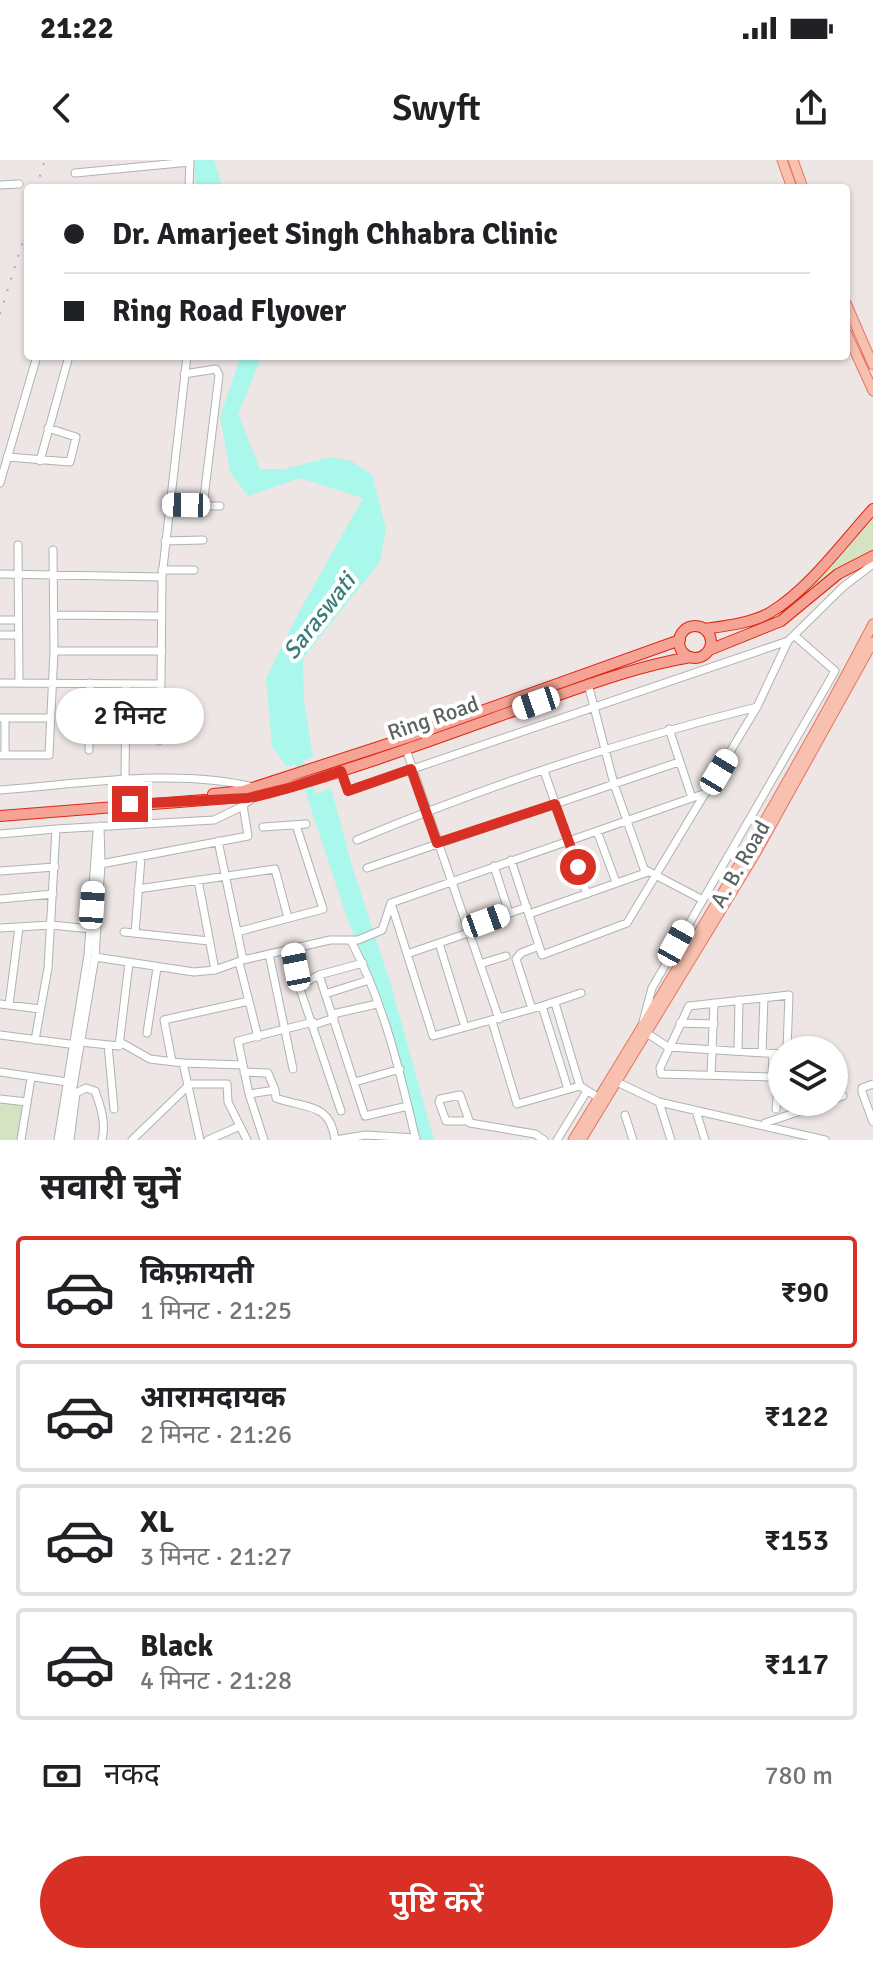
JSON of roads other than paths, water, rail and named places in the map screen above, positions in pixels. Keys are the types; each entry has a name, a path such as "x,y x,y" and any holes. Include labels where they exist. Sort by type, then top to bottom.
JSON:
{"highway":[{"path":"873,509 799,590 769,614 735,624 704,629 690,627 683,632 681,649 691,657 701,657 709,650 781,621 823,585 873,556"},
{"path":"704,629 711,638 709,650"},
{"name":"Ring Road","path":"291,782 321,765 406,738 680,640"},
{"name":"Ring Road","path":"6,812 254,791 327,775 588,684 662,662 691,657"}],"main road":[{"path":"782,160 791,184"},
{"path":"793,160 802,184"},
{"path":"850,312 873,365"},
{"path":"850,341 873,391"},
{"name":"A. B. Road","path":"581,1140 793,775 873,624"},
{"name":"A. B. Road","path":"573,1140 806,766 873,642"}],"street":[{"path":"75,173 190,161 189,184"},
{"path":"0,185 19,184"},
{"path":"0,483 36,360"},
{"path":"40,461 68,360"},
{"path":"159,741 162,573 186,360"},
{"path":"184,374 212,369 219,372 203,506"},
{"path":"7,457 68,463 76,441 74,437 48,428"},
{"path":"169,505 220,506"},
{"path":"165,541 203,540"},
{"path":"18,545 19,683"},
{"path":"51,718 2,718 2,755 49,755 51,718 52,683 54,651 53,550"},
{"path":"511,860 542,955 627,923 651,874 706,793 757,707 792,639 843,587 873,564"},
{"path":"0,574 194,570"},
{"path":"54,615 162,616"},
{"path":"0,620 18,620"},
{"path":"0,635 18,635"},
{"path":"792,639 845,678"},
{"path":"341,771 348,791 792,639"},
{"path":"54,651 162,651"},
{"path":"768,1053 668,1047 643,1032 652,988 835,671"},
{"path":"0,683 161,684"},
{"path":"89,750 90,683"},
{"path":"125,781 126,684"},
{"path":"588,684 614,784 651,874"},
{"path":"357,840 426,811 604,750 669,729 757,707"},
{"path":"669,729 692,798"},
{"path":"406,749 480,964 517,1104 568,1089 584,1088 599,1098"},
{"path":"367,868 679,762"},
{"path":"544,771 587,894"},
{"path":"0,790 125,781 211,779 254,791 243,805 214,820 0,834"},
{"path":"391,903 706,793"},
{"path":"101,864 249,836 243,805"},
{"path":"263,827 306,824"},
{"path":"237,932 323,909 296,825"},
{"path":"64,1140 67,1082 95,957 101,864 100,826"},
{"path":"64,1140 71,1109 100,826"},
{"path":"35,1040 48,968 56,829"},
{"path":"597,831 616,882"},
{"path":"218,841 258,1037"},
{"path":"135,933 141,858"},
{"path":"494,866 509,913"},
{"path":"0,871 55,867"},
{"path":"138,889 275,869 288,918"},
{"path":"407,954 509,913 651,874 701,899"},
{"path":"198,880 215,970"},
{"path":"0,899 53,894"},
{"path":"95,957 182,972 215,970 269,954 330,940 355,940 379,932 386,925 391,903"},
{"path":"391,903 433,1036 581,993"},
{"path":"0,928 51,925 91,929"},
{"path":"19,927 4,1005 40,1009"},
{"path":"124,932 209,941"},
{"path":"120,1042 146,1058 268,1073 276,1098 316,1107 332,1123 335,1140 416,1139 400,1069 355,940"},
{"path":"439,943 465,1027"},
{"path":"532,1009 516,959 521,953 539,946"},
{"path":"292,949 299,986 341,1111"},
{"path":"269,954 293,1069"},
{"path":"480,964 506,956"},
{"path":"0,1035 119,1046 129,963"},
{"path":"299,986 319,975 363,963"},
{"path":"147,1033 157,968"},
{"path":"319,975 365,1116 408,1106"},
{"path":"325,994 369,980"},
{"path":"768,1077 661,1074 660,1068 689,1006 789,995 788,1036"},
{"path":"762,1053 764,998"},
{"path":"738,1051 739,1000"},
{"path":"172,1061 164,1020 249,1001"},
{"path":"555,1003 584,1088 557,1140"},
{"path":"711,1075 714,1003"},
{"path":"264,1140 249,1094 238,1041 377,1004"},
{"path":"542,1006 568,1089"},
{"path":"680,1023 714,1024"},
{"path":"108,1045 114,1109"},
{"path":"183,1063 200,1139 190,1140"},
{"path":"355,1082 400,1069"},
{"path":"0,1072 67,1082"},
{"path":"21,1140 31,1078"},
{"path":"617,1082 659,1102 825,1140"},
{"path":"132,1140 188,1085 227,1084 228,1102 247,1140"},
{"path":"873,1084 862,1088 873,1122"},
{"path":"71,1109 78,1091 86,1088 95,1091 104,1122 102,1140"},
{"path":"249,1094 275,1090"},
{"path":"468,1121 460,1095 440,1099 446,1121 468,1121 535,1134 544,1140"},
{"path":"0,1099 27,1102"},
{"path":"659,1102 671,1140"},
{"path":"696,1111 705,1140"},
{"path":"625,1115 633,1140"},
{"path":"763,1124 786,1116"},
{"path":"208,1140 240,1126"}],"water":[{"path":"194,160 214,160 222,184 196,184"},
{"path":"240,360 260,360 238,414 260,469 284,469 331,457 351,461 372,475 386,529 380,562 303,658 304,702 313,757 287,767 272,746 266,678 363,498 300,478 248,496 230,472 220,416"},
{"path":"331,788 434,1140 419,1140 408,1088 393,1041 348,921 307,797"}],"waterway":[{"name":"Saraswati","path":"296,753 316,807"}],"railway":[{"path":"37,184 45,160"},
{"path":"0,314 24,238"}]}
